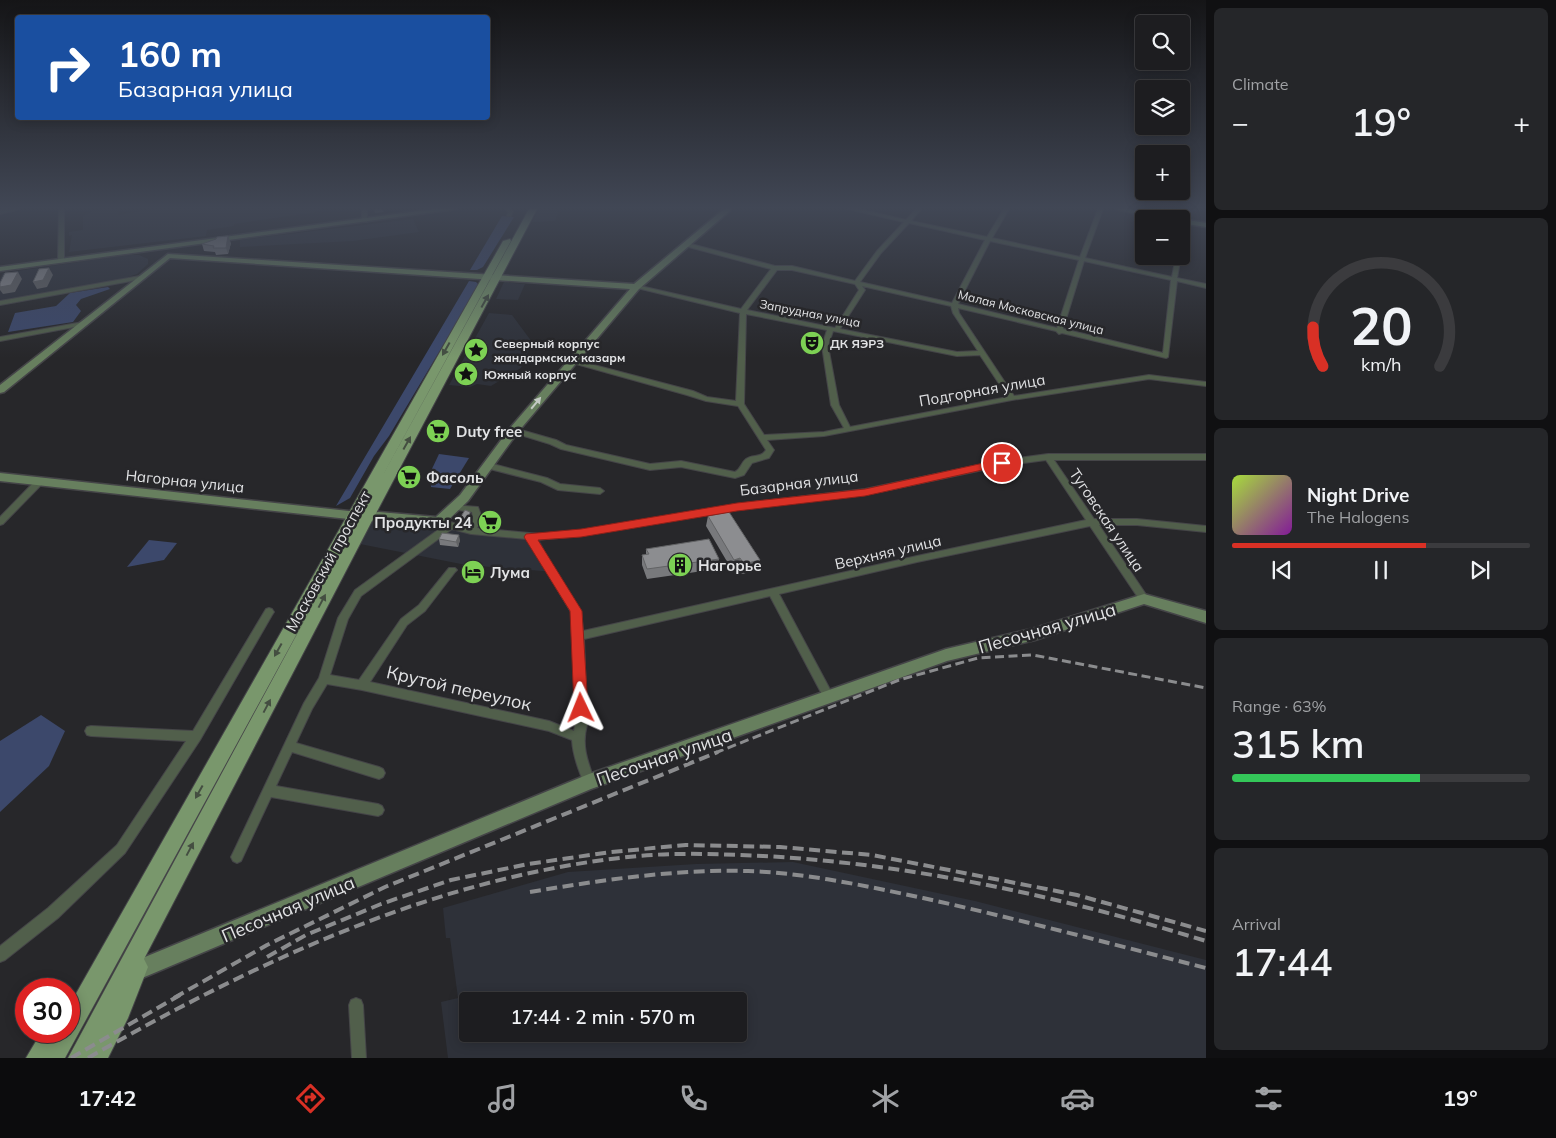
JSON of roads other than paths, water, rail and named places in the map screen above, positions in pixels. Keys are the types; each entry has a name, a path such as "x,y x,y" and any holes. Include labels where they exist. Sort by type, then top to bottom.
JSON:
{"main road":[{"path":"0,269 84,258"},
{"path":"155,266 158,258"},
{"path":"0,390 163,258"},
{"path":"226,258 636,287"},
{"name":"Московский проспект","path":"493,276 501,258"},
{"name":"Московский проспект","path":"80,1008 132,913 360,516 504,258"},
{"path":"439,522 490,466 514,430 636,287 671,258"},
{"name":"Нагорная улица","path":"0,477 360,516"},
{"name":"Московский проспект","path":"80,1058 168,892 360,516"},
{"name":"Базарная улица","path":"360,516 439,522"},
{"path":"1144,599 1206,617"},
{"name":"Песочная улица","path":"135,971 175,956 589,782 727,735 829,696 946,655 1035,634 1144,599"},
{"name":"Московский проспект","path":"96,1058 113,1025 168,892"},
{"name":"Московский проспект","path":"80,993 132,913"},
{"path":"38,1058 47,1043"},
{"name":"Московский проспект","path":"52,1058 61,1043"}],"street":[{"name":"Малая Московская улица","path":"739,258 775,268 792,268 954,305 1059,332 1166,356 1174,279"},
{"path":"848,429 835,405 825,346 834,328 862,290 857,282 874,258"},
{"path":"978,258 954,305 956,313 1012,398"},
{"path":"1074,258 1206,286"},
{"path":"1059,332 1082,260"},
{"path":"1174,279 1177,265"},
{"path":"514,430 564,447 650,466 681,464 735,475 741,473 748,462 766,456 770,450 740,404 743,311 775,268"},
{"path":"0,303 140,278"},
{"name":"Запрудная улица","path":"636,287 743,311 957,354 981,353"},
{"path":"0,339 83,324"},
{"path":"571,361 706,399 740,404"},
{"name":"Подгорная улица","path":"763,438 824,434 1012,398 1149,377 1206,384"},
{"name":"Базарная улица","path":"439,522 471,531 530,537 581,533 737,507 865,492 1002,463 1048,457 1206,457"},
{"name":"Туговская улица","path":"1048,457 1144,599"},
{"path":"490,466 544,480 558,487 600,491"},
{"path":"0,522 40,481"},
{"path":"454,507 475,509 478,513 478,520 471,531"},
{"path":"237,858 308,706 324,679 344,618 358,593 449,526 439,522"},
{"name":"Верхняя улица","path":"579,636 917,559 1092,522 1137,522 1206,529"},
{"path":"530,537 576,611 579,636 582,725 577,737 578,750 589,782"},
{"path":"362,685 404,622 422,608 452,570"},
{"path":"772,592 829,696"},
{"path":"0,955 53,913 121,849 196,736 269,612"},
{"name":"Крутой переулок","path":"324,679 362,685 549,726 577,737"},
{"path":"91,731 196,736"},
{"path":"290,746 379,774"},
{"path":"269,791 378,810"},
{"path":"356,1005 359,1058"}],"railway":[{"path":"715,753 899,680 978,658 1033,655 1206,688"},
{"path":"174,998 267,945 385,887 718,752"},
{"path":"267,957 306,935 381,904 451,880 528,864 611,852 686,845 780,847 872,855 1077,895 1206,931"},
{"path":"88,1058 216,989 348,929 416,905 485,884 556,868 645,855 763,856 875,866 987,885 1043,897 1098,910 1206,941"},
{"path":"530,892 611,880 693,872 748,871 792,874 923,898 1206,968"},
{"path":"71,1058 180,995"}],"place":[{"name":"ДК ЯЭРЗ","path":"812,343"},
{"name":"Северный корпус жандармских казарм","path":"476,350"},
{"name":"Южный корпус","path":"466,374"},
{"name":"Duty free","path":"438,431"},
{"name":"Фасоль","path":"409,477"},
{"name":"Продукты 24","path":"490,522"},
{"name":"Нагорье","path":"680,565"},
{"name":"Лума","path":"473,572"}]}
